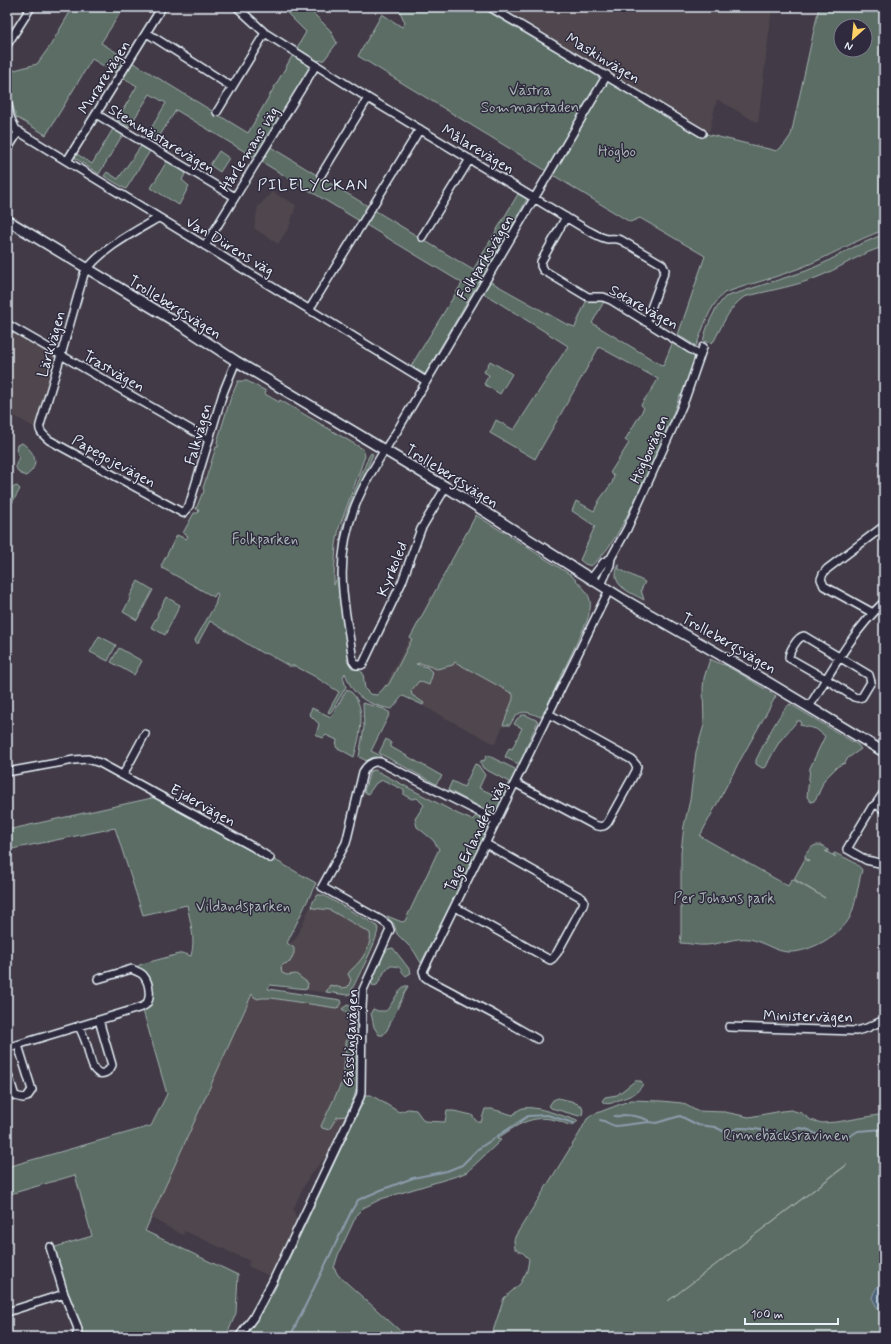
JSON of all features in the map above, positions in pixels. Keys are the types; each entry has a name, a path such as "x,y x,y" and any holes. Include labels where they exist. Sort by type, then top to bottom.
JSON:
{"street":[{"path":"7,45 31,7"},
{"name":"Murarevägen","path":"67,161 162,7"},
{"name":"Målarevägen","path":"237,7 265,33 368,98 566,218 601,238 617,238 662,264 665,270 646,322"},
{"name":"Maskinvägen","path":"490,7 702,132"},
{"path":"147,33 232,87"},
{"path":"217,112 265,33"},
{"name":"Hårlemans väg","path":"205,246 316,65"},
{"name":"Folkparksvägen","path":"364,662 359,666 356,665 354,660 343,592 345,548 349,523 354,507 375,466 607,76"},
{"path":"321,175 368,98"},
{"path":"7,100 10,117 15,127 20,132 7,150"},
{"name":"Stenmästarevägen","path":"96,114 235,197"},
{"path":"309,310 420,129"},
{"name":"Van Dürens väg","path":"20,132 426,382"},
{"path":"422,237 470,159"},
{"path":"87,270 111,246 158,218"},
{"name":"Sotarevägen","path":"566,218 541,262 540,266 542,270 588,297 603,297 700,355"},
{"name":"Trollebergsvägen","path":"7,220 87,270 184,327 236,361 446,487 609,590 809,706 884,752"},
{"name":"Lärkvägen","path":"40,425 62,355 84,274 87,270"},
{"name":"Trastvägen","path":"7,324 209,440"},
{"name":"Högbovägen","path":"601,585 610,565 611,558 661,456 686,399 704,347"},
{"name":"Falkvägen","path":"183,512 187,510 189,506 223,393 236,361"},
{"name":"Papegojevägen","path":"40,425 40,431 49,440 183,512"},
{"name":"Kyrkoled","path":"364,662 402,582 421,529 446,487"},
{"path":"873,613 824,586 821,579 827,569 884,526"},
{"name":"Högbovägen","path":"591,579 604,562 611,558"},
{"name":"Tage Erlanders väg","path":"537,1039 496,1015 431,981 423,975 423,971 609,590"},
{"path":"809,706 840,656 873,613 884,602"},
{"path":"804,636 840,656 869,675 871,682 862,697 854,697 789,657 789,654 799,638 804,636"},
{"path":"516,783 592,824 601,827 608,822 636,771 637,766 632,760 549,714"},
{"path":"123,775 145,734"},
{"name":"Ejdervägen","path":"7,772 74,760 88,759 100,763 123,775 253,847 270,858"},
{"name":"Gässlingavägen","path":"239,1337 253,1318 273,1281 357,1104 360,1094 363,990 390,930 388,925 381,920 322,886 346,843 361,777 368,766 377,762 384,764 497,821"},
{"path":"884,792 876,804 872,807 847,849 866,860 884,864"},
{"path":"876,804 884,810"},
{"path":"455,907 550,960 557,953 583,905 584,901 582,898 486,844"},
{"path":"7,1048 147,1005 149,999 146,981 141,974 132,969 98,979"},
{"path":"79,1026 95,1071 103,1074 112,1066 99,1020"},
{"name":"Ministervägen","path":"729,1027 856,1031 867,1028 884,1020"},
{"path":"7,1071 15,1096 23,1098 27,1096 32,1090 18,1045"},
{"path":"50,1247 64,1294 77,1326 78,1330 76,1337"},
{"path":"7,1312 64,1294"}],"shaded area":[{"path":"501,7 772,7 758,123 717,99 709,132"},
{"path":"272,192 296,205 289,227 278,244 254,228 258,207"},
{"path":"11,329 56,356 34,427 7,412 7,336"},
{"path":"410,638 516,696 495,744 385,686"},
{"path":"317,892 373,925 377,933 344,995 271,985 286,946 296,939"},
{"path":"252,994 337,1002 352,1010 355,1095 325,1158 309,1176 293,1209 297,1220 270,1276 248,1266 250,1261 185,1231 183,1235 151,1218"}],"green space":[{"path":"73,7 124,7 101,43 248,133 306,32 281,7 307,7 330,30 337,43 324,60 314,61 264,143 473,270 518,194 527,199 484,278 566,324 575,327 588,297 606,298 592,323 663,366 674,339 700,355 685,399 680,395 659,448 635,500 611,544 591,566 580,560 595,526 572,511 576,501 594,511 600,499 612,483 614,476 610,473 629,443 625,440 644,408 641,405 658,379 599,347 535,459 490,433 496,420 514,430 568,346 475,288 425,374 411,366 462,283 176,110 155,143 146,137 166,103 150,94 129,127 117,120 137,86 92,59 46,135 16,117 7,82 7,72 37,64 50,46"},
{"path":"398,7 480,7 700,135 702,133 777,151 784,145 791,135 819,7 884,7 884,230 800,268 724,293 718,299 710,312 696,346 678,335 705,256 640,218 630,222 358,56 382,14 402,27 405,23"},
{"path":"113,129 123,134 99,174 75,158 77,154 92,164"},
{"path":"141,146 150,151 126,189 104,176 107,172 118,179"},
{"path":"219,151 229,158 220,172 210,165"},
{"path":"167,161 186,172 182,180 189,186 179,205 151,188"},
{"path":"884,234 884,247 861,255 825,274 795,285 744,297 730,311 714,341 711,343 703,341 711,318 725,297 806,271"},
{"path":"490,361 512,374 500,394 484,384 489,375 484,372"},
{"name":"Folkparken","path":"238,381 247,381 266,391 265,394 279,402 280,400 363,449 365,456 339,528 336,545 334,585 338,573 344,520 368,458 371,453 373,454 349,513 342,538 339,586 350,658 347,659 347,661 363,673 365,689 370,694 377,695 386,685 387,686 389,684 412,639 410,638 476,515 571,575 582,586 590,600 587,621 542,716 540,717 522,712 516,716 510,725 503,725 513,699 513,694 455,662 453,665 437,669 420,663 416,664 427,667 433,673 429,685 419,681 411,691 412,695 424,703 423,705 403,696 391,709 364,700 355,693 345,673 343,677 346,687 329,713 328,712 339,692 295,666 289,666 268,654 262,653 210,621 199,643 196,643 195,640 215,605 218,594 216,593 214,597 162,568 161,566 177,535 186,539 188,536 183,533 194,513 198,513 199,510 196,509 204,491 203,488 216,447 218,447 217,442 230,400"},
{"path":"22,443 33,454 35,463 31,472 26,476 19,473 16,467 19,457 16,449 17,445"},
{"path":"17,486 20,489 7,512 7,492"},
{"path":"619,564 619,569 645,582 641,590 644,600 626,590 619,583 616,574"},
{"path":"138,581 153,590 137,620 123,612"},
{"path":"166,597 180,605 165,635 151,627"},
{"path":"99,636 116,645 108,661 90,652"},
{"path":"119,648 142,661 134,675 111,662"},
{"name":"Per Johans park","path":"710,659 729,666 728,667 776,696 700,836 788,886 792,879 825,898 794,879 805,859 808,861 809,860 805,858 805,856 809,849 821,845 828,850 828,852 825,851 836,857 833,854 835,853 850,860 857,864 862,870 850,917 840,930 815,946 797,951 784,952 749,939 733,940 707,945 680,943 681,852 696,752 704,725 703,688 704,678"},
{"path":"347,689 354,695 358,703 361,720 359,739 354,757 336,747 337,740 326,735 323,738 316,735 319,724 309,714 312,708 331,717"},
{"path":"363,703 384,709 390,713 371,751 381,756 381,758 375,757 367,761 359,757 364,727"},
{"path":"790,704 858,745 861,749 848,758 845,763 838,766 824,780 818,795 814,801 811,802 807,797 810,768 825,736 816,729 800,725 801,721 797,721 780,741 766,767 762,768 756,764 756,760 781,714"},
{"path":"522,715 526,715 538,721 521,763 516,763 505,757 509,748 512,749 522,728 514,724"},
{"path":"386,739 391,743 391,747 442,776 436,784 379,753"},
{"path":"487,755 515,769 516,772 498,810 492,813 448,790 452,781 464,787 475,764 478,765 485,775 479,788 501,798 509,782 483,768 480,762 482,760 484,761"},
{"path":"375,770 458,814 472,820 476,816 489,822 491,825 421,963 414,951 397,934 394,924 387,916 402,922 405,921 439,849 433,840 417,827 415,819 424,805 417,798 412,799 404,795 404,790 383,780 376,783 368,794 364,792 370,771"},
{"name":"Vildandsparken","path":"161,796 316,883 287,943 294,948 294,953 290,962 281,967 282,973 287,975 296,974 308,983 307,989 270,985 268,989 341,1000 342,1003 336,1008 271,998 258,999 252,994 145,1231 238,1275 236,1313 226,1337 83,1337 59,1274 52,1248 92,1236 75,1175 7,1195 7,1167 151,1126 167,1094 142,1007 147,1005 146,981 132,969 142,964 183,953 191,956 193,943 192,930 187,905 143,915 115,828 7,850 7,830"},
{"path":"318,895 323,895 376,925 378,928 371,951 350,994 348,995 326,992 330,985 342,988 348,987 351,980 348,974 366,952 370,940 370,933 330,910 313,908 311,906"},
{"path":"393,948 411,973 406,976 399,967 389,966 377,985 373,986 371,981 384,954 388,949"},
{"path":"405,986 408,986 387,1030 383,1035 379,1035 374,1027 371,1013 373,1009 378,1011 386,1011 400,990"},
{"path":"347,1005 356,1010 357,1087 346,1116 337,1117 329,1130 322,1128 321,1126 343,1080 347,1034 353,1021 352,1016 342,1009"},
{"path":"635,1081 641,1081 643,1084 638,1091 632,1095 606,1104 602,1101 605,1097 617,1095"},
{"path":"366,1095 371,1095 399,1112 408,1109 416,1110 424,1121 445,1122 447,1111 454,1111 472,1115 477,1122 481,1122 485,1109 492,1109 513,1115 523,1108 535,1108 578,1121 573,1125 547,1119 524,1122 497,1139 501,1140 467,1172 381,1199 363,1208 357,1214 338,1255 334,1268 338,1275 407,1337 245,1337 274,1291"},
{"path":"558,1098 571,1101 582,1106 582,1115 579,1116 551,1108 549,1106 553,1100"},
{"name":"Rinnebäcksravinen","path":"631,1100 682,1103 697,1111 725,1112 749,1117 791,1110 801,1113 811,1120 822,1123 884,1114 884,1337 491,1337 504,1298 520,1284 527,1271 529,1259 523,1253 515,1249 514,1240 516,1235 587,1119 592,1115","holes":["846,1165 847,1165 668,1301"]}],"water":[{"path":"884,1282 884,1312 877,1307 872,1298 876,1288"}],"waterway":[{"path":"290,1337 358,1200 413,1178 447,1171 462,1165 478,1149 528,1116 547,1115 574,1123"},
{"path":"614,1116 633,1116 644,1118 649,1121"},
{"path":"600,1120 616,1126 649,1122 656,1123 680,1116 698,1125 715,1127 727,1133 737,1128 745,1128 787,1134 794,1129 801,1128 809,1130 821,1137 835,1138 850,1136 858,1131 884,1129"}],"district":[{"name":"PILELYCKAN","path":"313,184"}],"park label":[{"name":"Västra Sommarstaden","path":"530,98"},
{"name":"Högbo","path":"617,151"}]}
